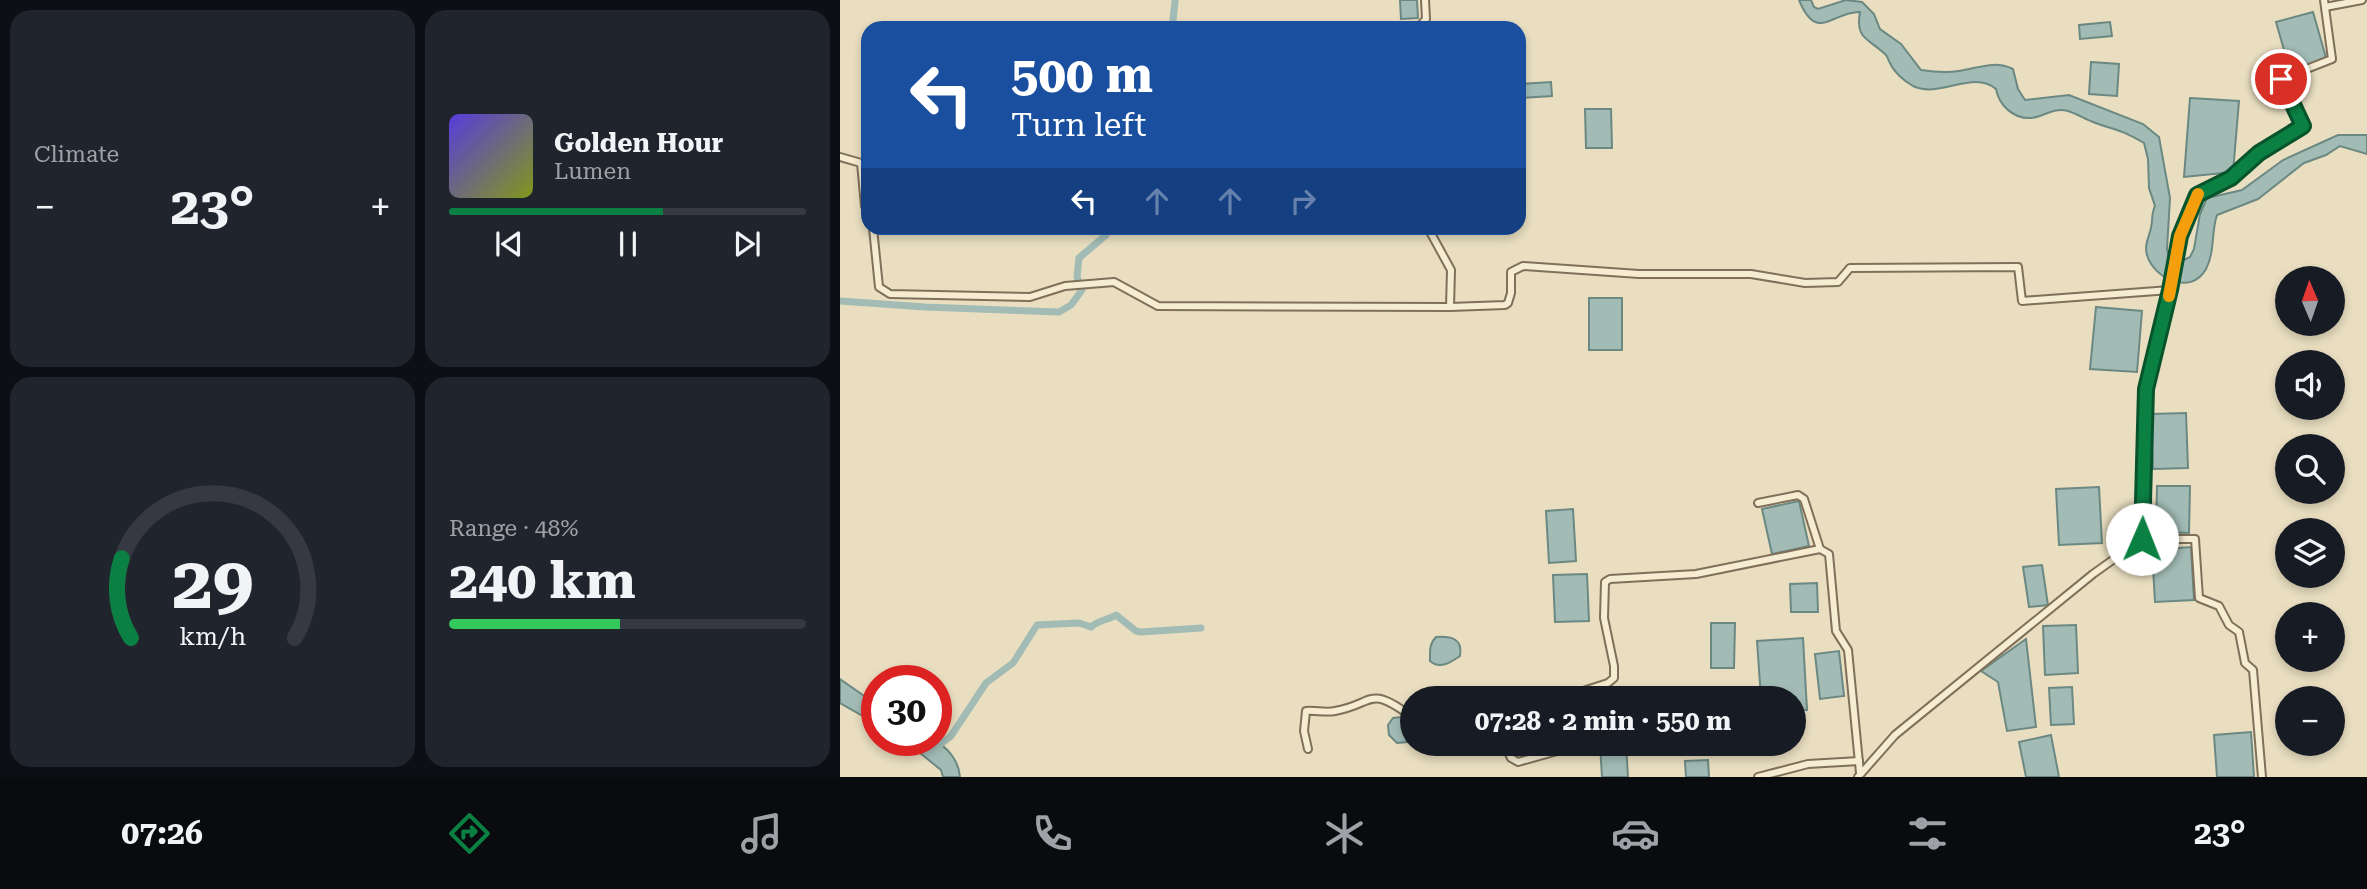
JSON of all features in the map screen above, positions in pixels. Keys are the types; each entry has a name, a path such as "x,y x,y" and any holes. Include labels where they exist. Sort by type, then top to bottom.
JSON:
{"street":[{"path":"1424,21 1425,0"},
{"path":"2142,539 2146,389 2180,236 2197,195 2231,178 2259,153 2303,126 2281,79 2332,59 2324,3 2362,0"},
{"path":"840,157 861,163"},
{"path":"874,235 879,287 890,294 1030,297 1065,286 1114,282 1158,306 1505,305 1511,293 1511,272 1523,266 1639,274 1751,274 1805,283 1838,282 1850,268 2018,267 2022,302 2170,290"},
{"path":"1432,235 1451,270 1450,307"},
{"path":"1758,503 1798,495 1804,499 1820,549"},
{"path":"1859,775 1905,727 2093,573 2142,539 2195,539 2199,598 2219,606 2229,625 2239,632 2245,663 2253,670 2262,777"},
{"path":"1599,686 1614,678 1615,666 1604,618 1605,582 1611,579 1696,574 1820,549 1829,554 1836,631 1848,650 1859,775"},
{"path":"1308,750 1304,731 1306,711 1334,711 1376,698 1387,699 1400,708"},
{"path":"1510,756 1518,762 1540,756"},
{"path":"1758,777 1808,764 1859,761"}],"water":[{"path":"1400,0 1417,0 1418,18 1401,19"},
{"path":"1799,0 1811,0 1818,9 1846,0 1862,2 1874,14 1880,29 1901,44 1921,70 1949,72 2006,66 2013,69 2018,89 2025,100 2069,95 2143,124 2159,137 2170,198 2167,249 2169,259 2184,260 2190,257 2200,214 2207,198 2242,190 2283,160 2338,135 2367,135 2367,154 2340,146 2326,155 2304,163 2258,199 2217,215 2211,256 2206,269 2191,282 2174,281 2157,271 2146,251 2155,206 2149,188 2148,159 2144,143 2068,111 2058,110 2031,118 2018,116 2008,110 1996,89 1987,84 1977,82 1934,89 1913,86 1900,76 1886,55 1861,33 1860,12 1819,23 1812,20"},
{"path":"2313,12 2327,61 2290,71 2276,22"},
{"path":"2110,22 2112,36 2080,39 2079,25"},
{"path":"2091,62 2119,64 2117,96 2089,94"},
{"path":"1551,82 1552,96 1526,98 1526,84"},
{"path":"2190,98 2239,101 2233,172 2184,177"},
{"path":"1585,109 1611,109 1612,148 1586,148"},
{"path":"1589,298 1622,298 1622,350 1589,350"},
{"path":"2096,307 2142,311 2137,372 2090,369"},
{"path":"2186,413 2188,468 2153,469 2151,414"},
{"path":"2157,486 2190,486 2189,533 2156,532"},
{"path":"2099,487 2102,543 2059,545 2056,489"},
{"path":"1799,501 1809,546 1772,554 1762,509"},
{"path":"1573,509 1576,561 1549,563 1546,511"},
{"path":"2191,547 2194,600 2155,602 2152,550"},
{"path":"2042,565 2048,605 2029,607 2023,567"},
{"path":"1587,574 1589,621 1555,622 1553,575"},
{"path":"1817,583 1818,612 1791,612 1790,584"},
{"path":"1711,623 1735,623 1734,668 1711,668"},
{"path":"2076,625 2078,673 2045,675 2043,626"},
{"path":"1436,637 1447,637 1458,642 1460,656 1442,665 1430,661 1431,645"},
{"path":"1803,638 1806,686 1760,686 1757,641"},
{"path":"2026,639 2036,727 2007,731 1998,682 1981,671"},
{"path":"1839,651 1844,696 1820,699 1815,654"},
{"path":"840,679 861,694 861,715 840,703"},
{"path":"2072,687 2074,724 2051,725 2049,688"},
{"path":"1400,717 1400,743 1389,735 1388,725 1393,718"},
{"path":"2251,732 2254,777 2217,777 2214,735"},
{"path":"2051,735 2059,777 2026,777 2019,742"},
{"path":"924,756 952,756 960,777 943,777 941,770"},
{"path":"1601,756 1627,756 1628,777 1602,777"},
{"path":"1708,760 1709,777 1686,777 1685,761"}],"waterway":[{"path":"1173,21 1175,2"},
{"path":"840,301 1059,312 1071,305 1082,290 1077,277 1079,258 1106,235"},
{"path":"952,734 986,683 1013,663 1037,625 1079,623 1091,627 1116,615 1141,632 1201,628"}],"slow traffic":[{"path":"2169,296 2180,236 2198,194"}],"route":[{"path":"2142,539 2146,389 2180,236 2197,195 2231,178 2259,153 2303,126 2281,79"}]}
